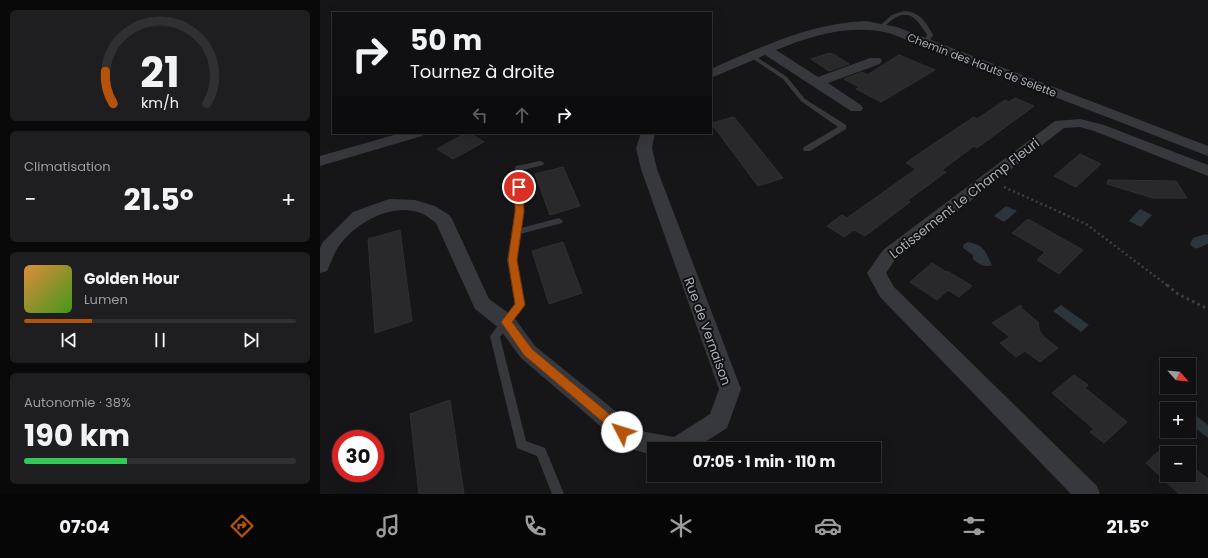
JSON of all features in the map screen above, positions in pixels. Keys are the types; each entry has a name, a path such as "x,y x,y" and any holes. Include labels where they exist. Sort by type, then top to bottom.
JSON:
{"street":[{"name":"Chemin des Hauts de Selette","path":"752,56 808,35 833,28 866,25 881,27 893,30 1208,151"},
{"path":"767,50 856,108"},
{"path":"712,74 752,56"},
{"path":"816,83 875,61"},
{"name":"Lotissement Le Champ Fleuri","path":"1088,494 887,292 876,272 888,255 1060,124 1080,123 1099,128 1208,171"},
{"path":"320,161 413,134"},
{"name":"Rue de Vernaison","path":"320,266 332,242 359,216 389,206 415,206 429,210 443,219 482,304 506,322 528,352 634,441 676,448 719,422 730,389 649,170 644,148 648,134"}],"lane":[{"path":"881,27 887,20 898,13 911,14 920,18 930,35 926,43"},
{"path":"752,56 785,78 803,100 843,127 807,150"},
{"path":"540,163 519,168 519,212 512,260 520,305 496,336 521,444 541,452 558,494"},
{"path":"516,232 559,221"}],"path":[{"path":"987,179 1086,224 1178,294 1208,310"}],"shaded area":[{"path":"1006,206 1017,211 1004,222 994,216"},
{"path":"1140,209 1152,215 1141,227 1129,221"},
{"path":"1206,234 1208,235 1208,244 1198,248 1192,247 1190,244 1193,238"},
{"path":"968,242 974,243 982,248 987,254 992,265 982,265 973,259 973,255 963,248 964,244"},
{"path":"1061,305 1089,325 1081,332 1053,311"},
{"path":"1196,416 1208,425 1208,438 1196,429"}],"building":[{"path":"830,53 849,64 829,71 811,59"},
{"path":"899,55 935,70 881,102 856,89 859,87 844,79 862,72 867,75"},
{"path":"1015,98 1034,106 977,148 974,146 942,170 946,172 908,200 910,202 865,236 854,230 844,237 827,226 842,215 847,218 916,169 906,163 926,149 974,117 977,119 1005,100 1009,102"},
{"path":"734,117 783,178 758,186 712,123"},
{"path":"464,134 472,134 484,142 453,159 437,149"},
{"path":"1080,154 1101,164 1076,187 1054,176"},
{"path":"563,167 580,206 550,215 535,174"},
{"path":"1108,180 1176,181 1187,198 1153,198 1107,184"},
{"path":"1028,219 1083,250 1059,274 1037,260 1045,252 1012,233"},
{"path":"400,230 412,321 375,333 368,239"},
{"path":"563,242 582,293 549,304 532,251"},
{"path":"932,263 972,286 959,297 948,290 937,300 910,282"},
{"path":"1021,305 1021,308 1038,322 1039,330 1044,337 1058,348 1040,362 1025,351 1016,357 1000,343 1010,337 992,323"},
{"path":"1074,375 1088,385 1085,388 1127,422 1104,443 1090,432 1094,429 1052,393"},
{"path":"450,400 464,494 419,494 410,414"},
{"path":"1160,450 1160,476 1146,463"},
{"path":"1196,470 1208,479 1208,494 1179,494 1166,482 1196,482"}],"route":[{"path":"519,187 519,212 512,260 520,305 506,322 528,352 622,432"}]}
